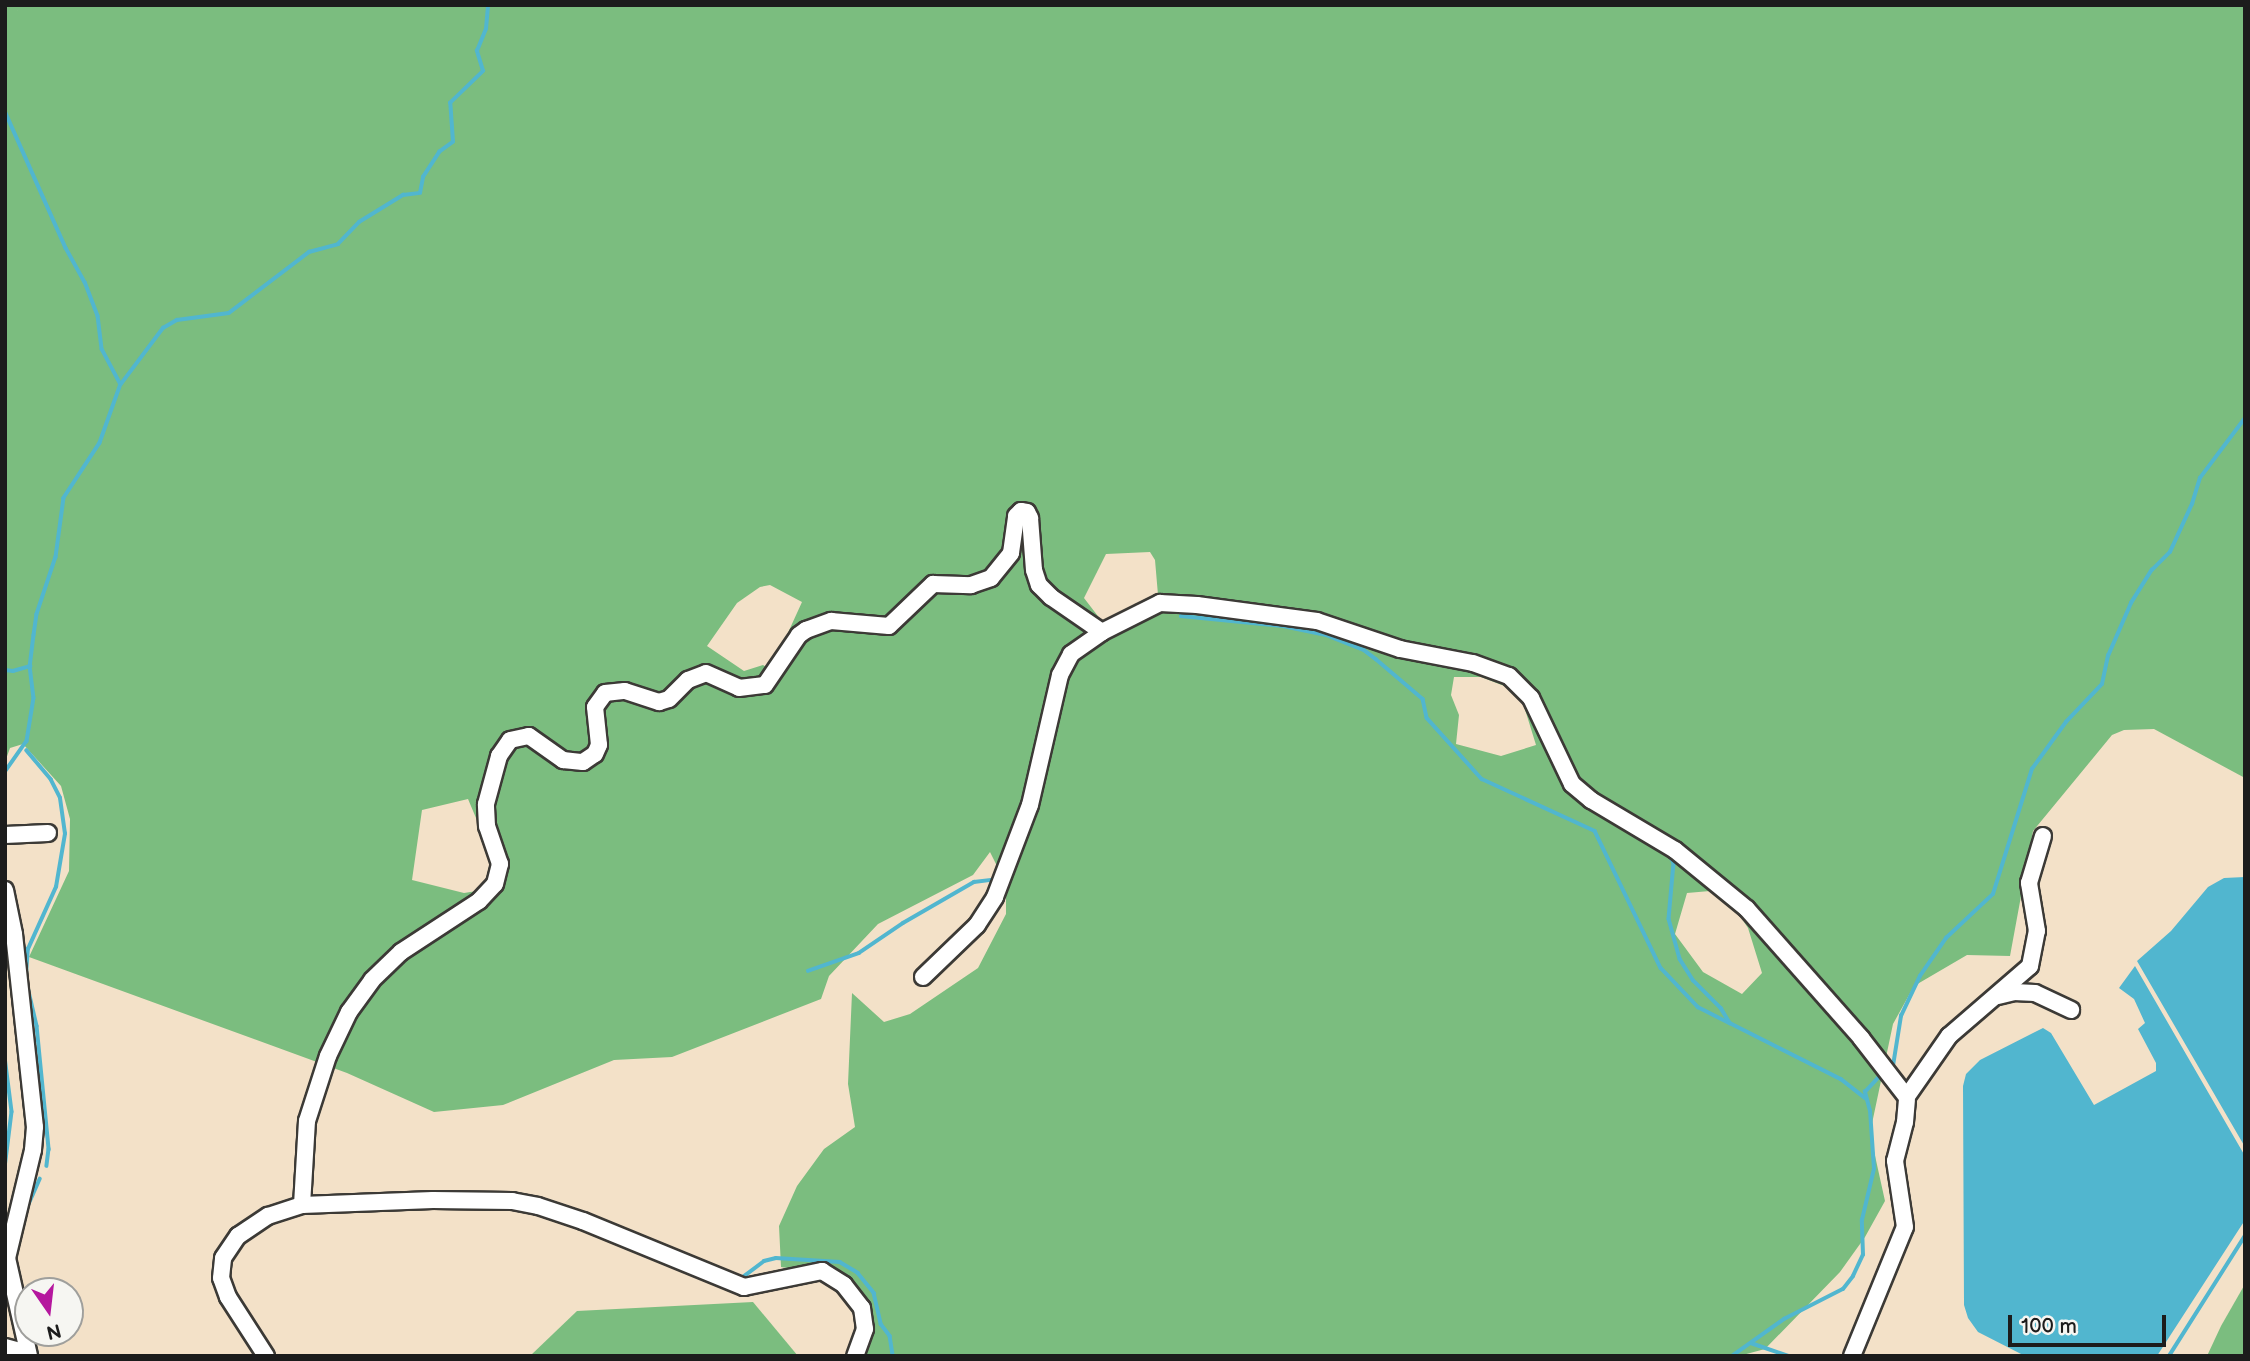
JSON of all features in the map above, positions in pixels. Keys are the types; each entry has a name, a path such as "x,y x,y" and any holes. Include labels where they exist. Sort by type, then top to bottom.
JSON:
{"street":[{"path":"302,1205 307,1121 328,1056 349,1012 372,980 401,952 479,901 495,884 499,859 487,826 486,804 499,756 508,741 529,736 563,760 583,762 592,757 599,745 595,707 605,693 625,691 659,702 669,699 688,680 706,673 735,688 749,689 765,685 799,635 806,629 831,621 889,626 933,584 971,584 991,578 1009,556 1016,516 1021,511 1027,512 1030,519 1034,570 1039,584 1051,597 1102,632"},
{"path":"923,977 973,929 992,903 1030,805 1060,676 1074,650 1102,632 1160,603 1197,605 1317,621 1400,649 1473,663 1509,676 1531,698 1572,783 1591,800 1675,850 1747,909 1861,1038 1907,1096"},
{"path":"5,835 48,833"},
{"path":"1852,1356 1903,1235 1905,1215 1895,1161 1905,1122 1907,1096 1944,1042 2024,974 2031,962 2037,927 2029,883 2043,836"},
{"path":"5,890 14,934 35,1127 30,1164 7,1252 12,1312 29,1355"},
{"path":"1993,998 2014,992 2035,993 2071,1010"},
{"path":"266,1356 229,1297 221,1278 221,1266 227,1250 244,1231 268,1216 302,1205 380,1201 512,1201 583,1221 734,1284 752,1286 822,1271 844,1285 864,1314 865,1329 855,1356"},
{"path":"5,1347 29,1355"}],"green space":[{"path":"5,5 2245,5 2245,778 2154,729 2124,730 2112,735 2033,831 2010,956 1967,955 1914,986 1893,1024 1870,1133 1885,1201 1865,1237 1840,1272 1765,1349 1739,1356 865,1356 861,1312 828,1274 781,1267 779,1226 797,1186 824,1149 855,1127 848,1084 852,993 884,1022 910,1014 978,968 1006,914 1006,884 990,852 973,875 878,924 829,976 821,999 672,1057 614,1060 503,1105 434,1112 347,1073 29,957 69,871 70,819 61,786 23,744 10,748 5,762","holes":["1150,552 1155,560 1158,595 1104,624 1084,598 1106,554","770,585 802,602 771,670 763,665 744,671 707,646 737,603 760,587","1454,677 1481,677 1512,689 1523,703 1536,745 1501,756 1456,744 1459,715 1451,695","468,799 492,856 483,890 464,893 412,880 422,810","1710,891 1734,907 1748,928 1762,973 1742,994 1703,972 1675,934 1687,893"]},
{"path":"2245,1284 2245,1356 2207,1356 2221,1326"},
{"path":"753,1302 798,1356 530,1356 577,1311"}],"water":[{"path":"2245,877 2245,1147 2137,961 2171,931 2208,887 2224,878"},
{"path":"2135,966 2245,1156 2245,1220 2157,1356 2025,1356 1978,1332 1968,1318 1964,1305 1963,1086 1966,1074 1980,1060 2043,1028 2051,1033 2094,1105 2156,1071 2156,1063 2138,1029 2145,1023 2134,999 2119,988"}],"waterway":[{"path":"121,384 163,328 177,320 229,313 309,252 338,244 359,222 403,195 420,193 423,177 439,152 453,142 450,103 483,71 477,51 486,29 488,5"},
{"path":"5,111 66,248 85,282 98,316 102,349 121,384 100,443 64,498 56,557 37,614 30,666 34,698 27,741 5,773"},
{"path":"1893,1066 1901,1016 1920,976 1946,938 1993,894 2032,769 2066,722 2102,684 2108,656 2131,603 2152,570 2170,552 2192,504 2200,478 2245,418"},
{"path":"1181,616 1283,626 1326,635 1364,650 1423,699 1427,718 1482,779 1595,831 1661,968 1698,1007 1730,1023"},
{"path":"5,670 13,671 30,666"},
{"path":"26,975 28,949 56,887 65,834 60,798 51,780 27,751"},
{"path":"1551,757 1566,787"},
{"path":"1669,854 1674,863 1669,919 1680,959 1693,980 1721,1008 1730,1023 1841,1079 1865,1098"},
{"path":"808,971 859,953 903,923 974,882 991,880"},
{"path":"27,983 37,1026 49,1149 47,1166"},
{"path":"5,1057 12,1112 5,1168"},
{"path":"1732,1356 1784,1319 1843,1289 1853,1276 1863,1255 1862,1220 1874,1169 1870,1111 1865,1092 1880,1076"},
{"path":"25,1212 40,1179"},
{"path":"2169,1356 2245,1236"},
{"path":"1864,1348 1908,1239"},
{"path":"743,1277 764,1261 776,1258 840,1262 858,1273 874,1293 881,1324 890,1336 893,1356"},
{"path":"1751,1343 1789,1356"},
{"path":"36,1347 38,1356"}]}
